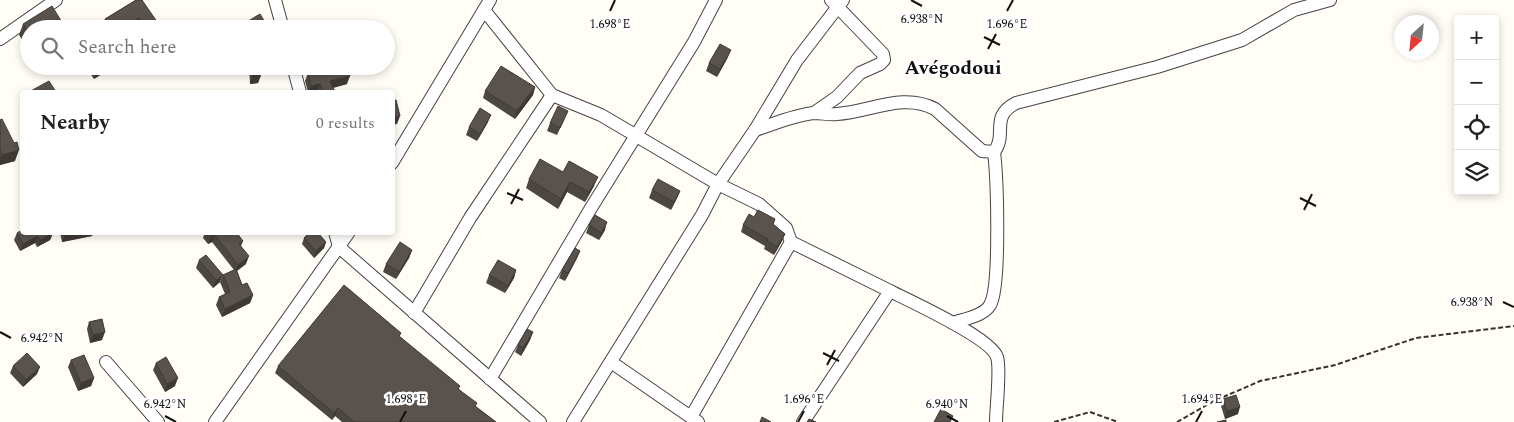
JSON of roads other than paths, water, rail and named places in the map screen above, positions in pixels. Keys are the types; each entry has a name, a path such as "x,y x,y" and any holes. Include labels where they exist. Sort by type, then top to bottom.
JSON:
{"street":[{"path":"27,20 56,0"},
{"path":"274,0 280,20"},
{"path":"490,379 694,42 716,0"},
{"path":"953,323 985,310 992,298 995,274 997,178 994,152 1000,140 1001,116 1008,108 1016,104 1157,67 1242,40 1294,10 1330,0"},
{"path":"574,422 702,215 718,184 755,130 797,60 837,2 883,54 884,60 880,64 860,73 837,97 814,113"},
{"path":"395,158 487,5 552,94 601,115 718,184 759,204 786,228 791,242 953,323 996,354 999,365 996,422"},
{"path":"0,39 20,25"},
{"path":"295,75 299,90"},
{"path":"414,313 470,218 552,94"},
{"path":"755,130 814,113 838,114 894,102 926,104 950,120 982,151 994,152"},
{"path":"336,235 339,247 540,422"},
{"path":"215,422 347,235"},
{"path":"611,362 694,420 791,242"},
{"path":"803,422 890,291"},
{"path":"106,362 158,422"}],"district":[{"name":"Avégodoui","path":"953,67"}]}
